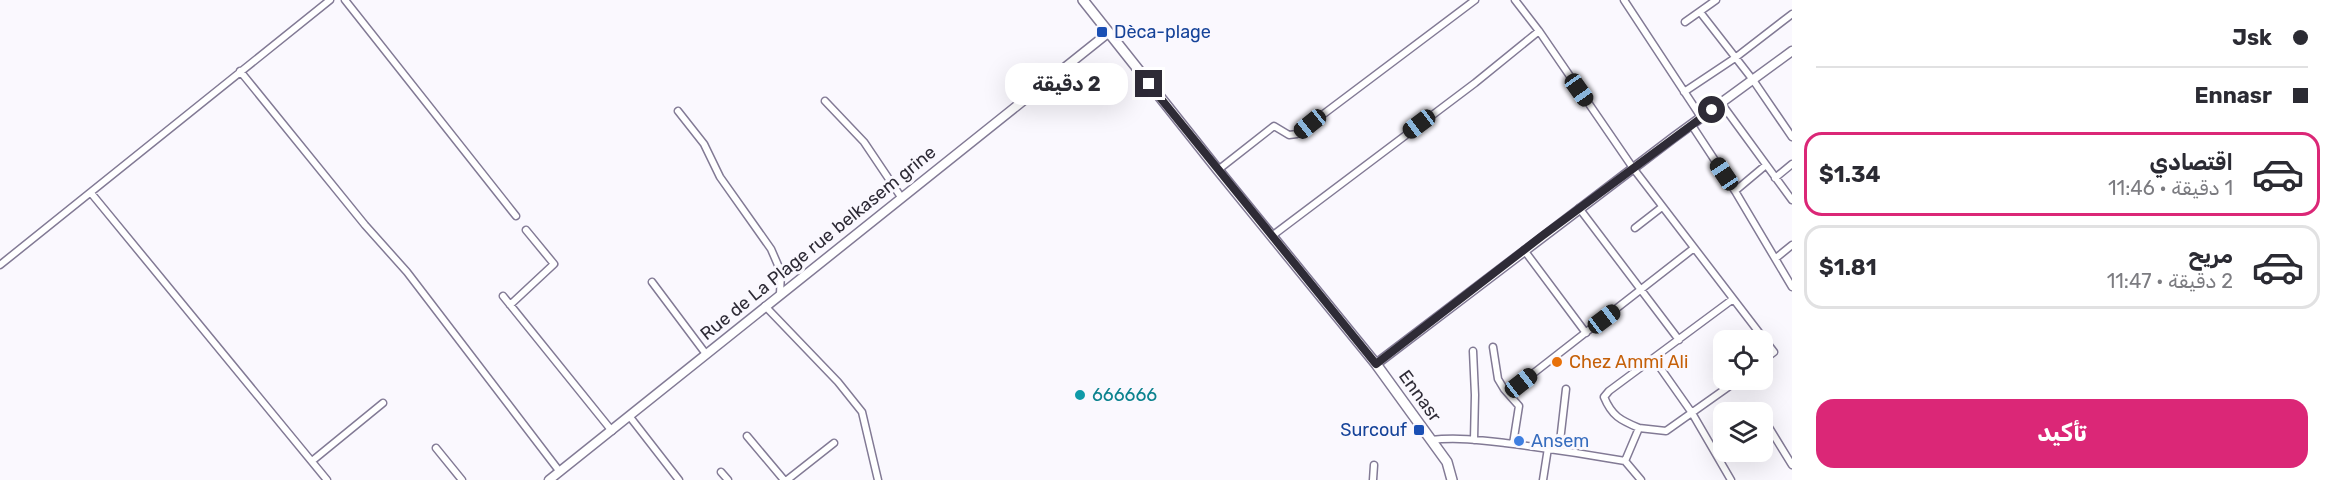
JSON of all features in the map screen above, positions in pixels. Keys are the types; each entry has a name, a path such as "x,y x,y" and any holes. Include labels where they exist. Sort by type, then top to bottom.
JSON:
{"main road":[{"name":"Ennasr","path":"1083,0 1376,364 1447,462 1452,480"}],"street":[{"path":"0,265 330,0"},
{"path":"345,0 516,216"},
{"path":"1218,170 1274,126 1289,135 1297,134 1475,0"},
{"path":"1515,0 1539,31 1633,168 1757,330"},
{"path":"1624,0 1701,117"},
{"path":"1685,22 1716,0"},
{"path":"1700,12 1753,80 1792,136"},
{"path":"1684,92 1791,18"},
{"path":"1272,236 1539,31"},
{"name":"Rue de La Plage rue belkasem grine","path":"549,480 1108,33"},
{"path":"1376,364 1579,208 1792,51"},
{"path":"240,71 364,225 406,272 560,472"},
{"path":"825,101 864,142 901,197"},
{"path":"1722,103 1792,200"},
{"path":"678,111 704,144 720,177 771,249 781,272 780,294"},
{"path":"1691,124 1735,191 1792,287"},
{"path":"1775,178 1792,164"},
{"path":"1735,191 1766,165"},
{"path":"91,194 327,480"},
{"path":"1635,228 1662,207"},
{"path":"1579,208 1679,340"},
{"path":"510,305 554,264 526,230"},
{"path":"1776,258 1792,246"},
{"path":"1521,383 1694,248"},
{"path":"1524,250 1586,333"},
{"path":"652,282 706,354"},
{"path":"503,296 612,431"},
{"path":"1724,390 1666,431 1638,428 1622,421 1610,411 1604,397 1733,299"},
{"path":"765,306 838,382 862,412 878,480"},
{"path":"1493,347 1498,378 1504,389 1519,406 1513,444"},
{"path":"1473,351 1474,440"},
{"path":"1654,359 1692,413 1731,480"},
{"path":"1559,450 1566,389"},
{"path":"312,462 383,403"},
{"path":"630,417 679,480"},
{"path":"1625,461 1638,428"},
{"path":"1773,433 1792,465"},
{"path":"747,436 785,480 834,443"},
{"path":"1431,440 1452,438 1513,444 1625,461 1641,480"},
{"path":"436,448 462,480"},
{"path":"1543,480 1548,448"},
{"path":"1373,480 1374,465"},
{"path":"721,472 728,480"}],"place":[{"name":"Dèca-plage","path":"1102,32"},
{"name":"Chez Ammi Ali","path":"1557,362"},
{"name":"666666","path":"1080,395"},
{"name":"Surcouf","path":"1419,430"},
{"name":"Ansem","path":"1519,441"}],"route":[{"path":"1149,84 1376,364 1542,236 1712,110"}]}
